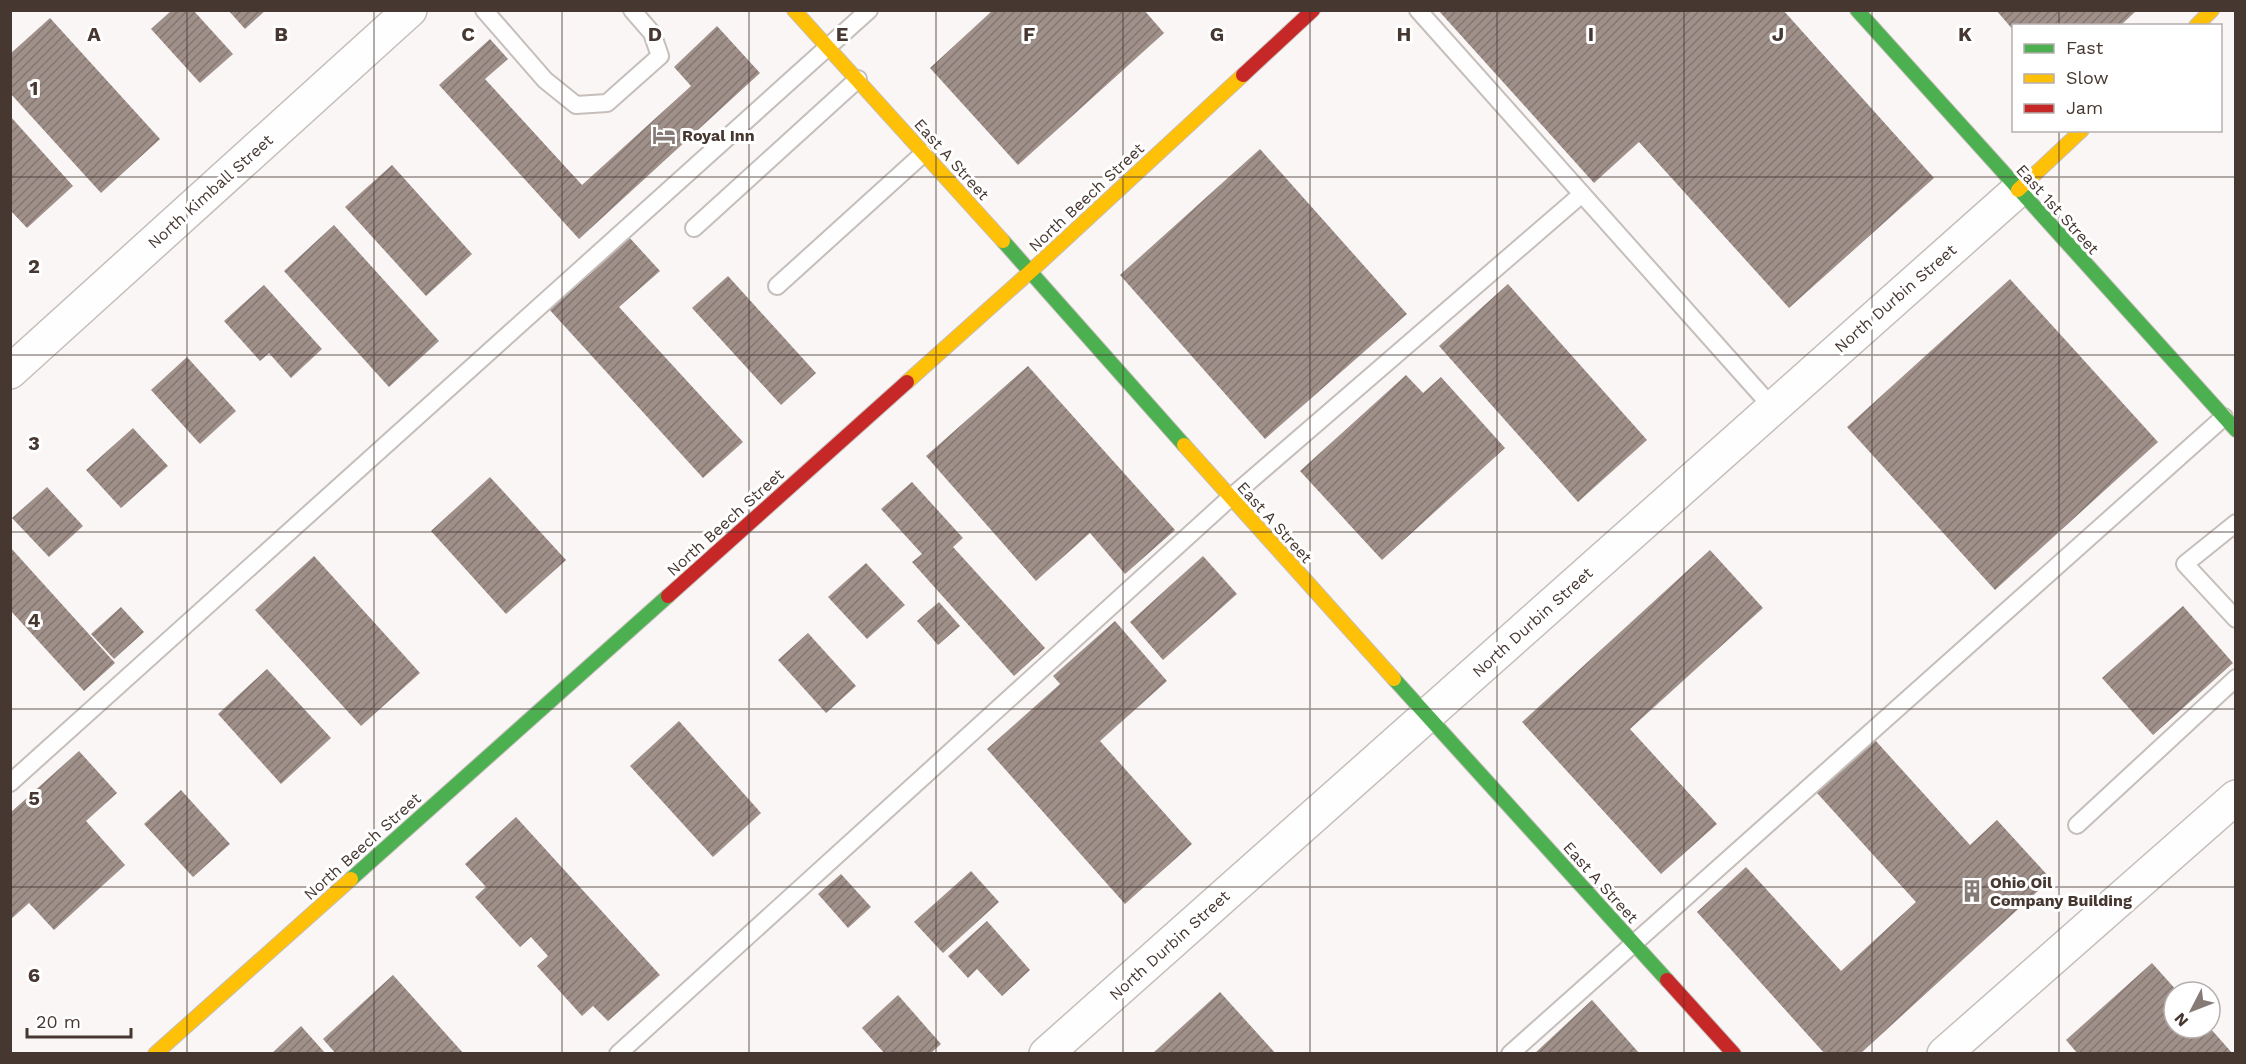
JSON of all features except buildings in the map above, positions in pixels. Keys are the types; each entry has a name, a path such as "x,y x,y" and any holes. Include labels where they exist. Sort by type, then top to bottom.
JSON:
{"street":[{"name":"North Kimball Street","path":"10,372 410,10"},
{"name":"East A Street","path":"794,10 1031,271 1230,498 1734,1053"},
{"name":"North Beech Street","path":"155,1053 1031,271 1313,10"},
{"name":"East 1st Street","path":"1857,10 2235,430"},
{"path":"2018,190 2080,132"},
{"name":"North Durbin Street","path":"1046,1053 2018,190"},
{"path":"1944,1053 2235,797"}],"lane":[{"path":"484,10 545,80 576,105 607,104 660,56 652,33 632,10"},
{"path":"10,783 869,10"},
{"path":"1418,10 1772,407"},
{"path":"694,228 858,79"},
{"path":"777,286 924,153"},
{"path":"618,1053 1230,498 1582,194"},
{"path":"1510,1053 2224,417"},
{"path":"2235,523 2185,564 2235,618"},
{"path":"2077,825 2235,678"}],"traffic: fast":[{"path":"1857,10 2236,430"},
{"path":"1003,241 1184,445"},
{"path":"351,879 668,596"},
{"path":"1394,679 1667,980"}],"traffic: slow":[{"path":"794,10 1003,241"},
{"path":"2198,24 2212,10"},
{"path":"907,382 1243,75"},
{"path":"2018,190 2080,132"},
{"path":"1184,445 1394,679"},
{"path":"155,1054 351,879"}],"traffic: jam":[{"path":"1243,75 1313,10"},
{"path":"668,596 907,382"},
{"path":"1667,980 1734,1054"}],"place":[{"name":"Royal Inn","path":"664,135"},
{"name":"Ohio Oil Company Building","path":"1972,891"}]}
